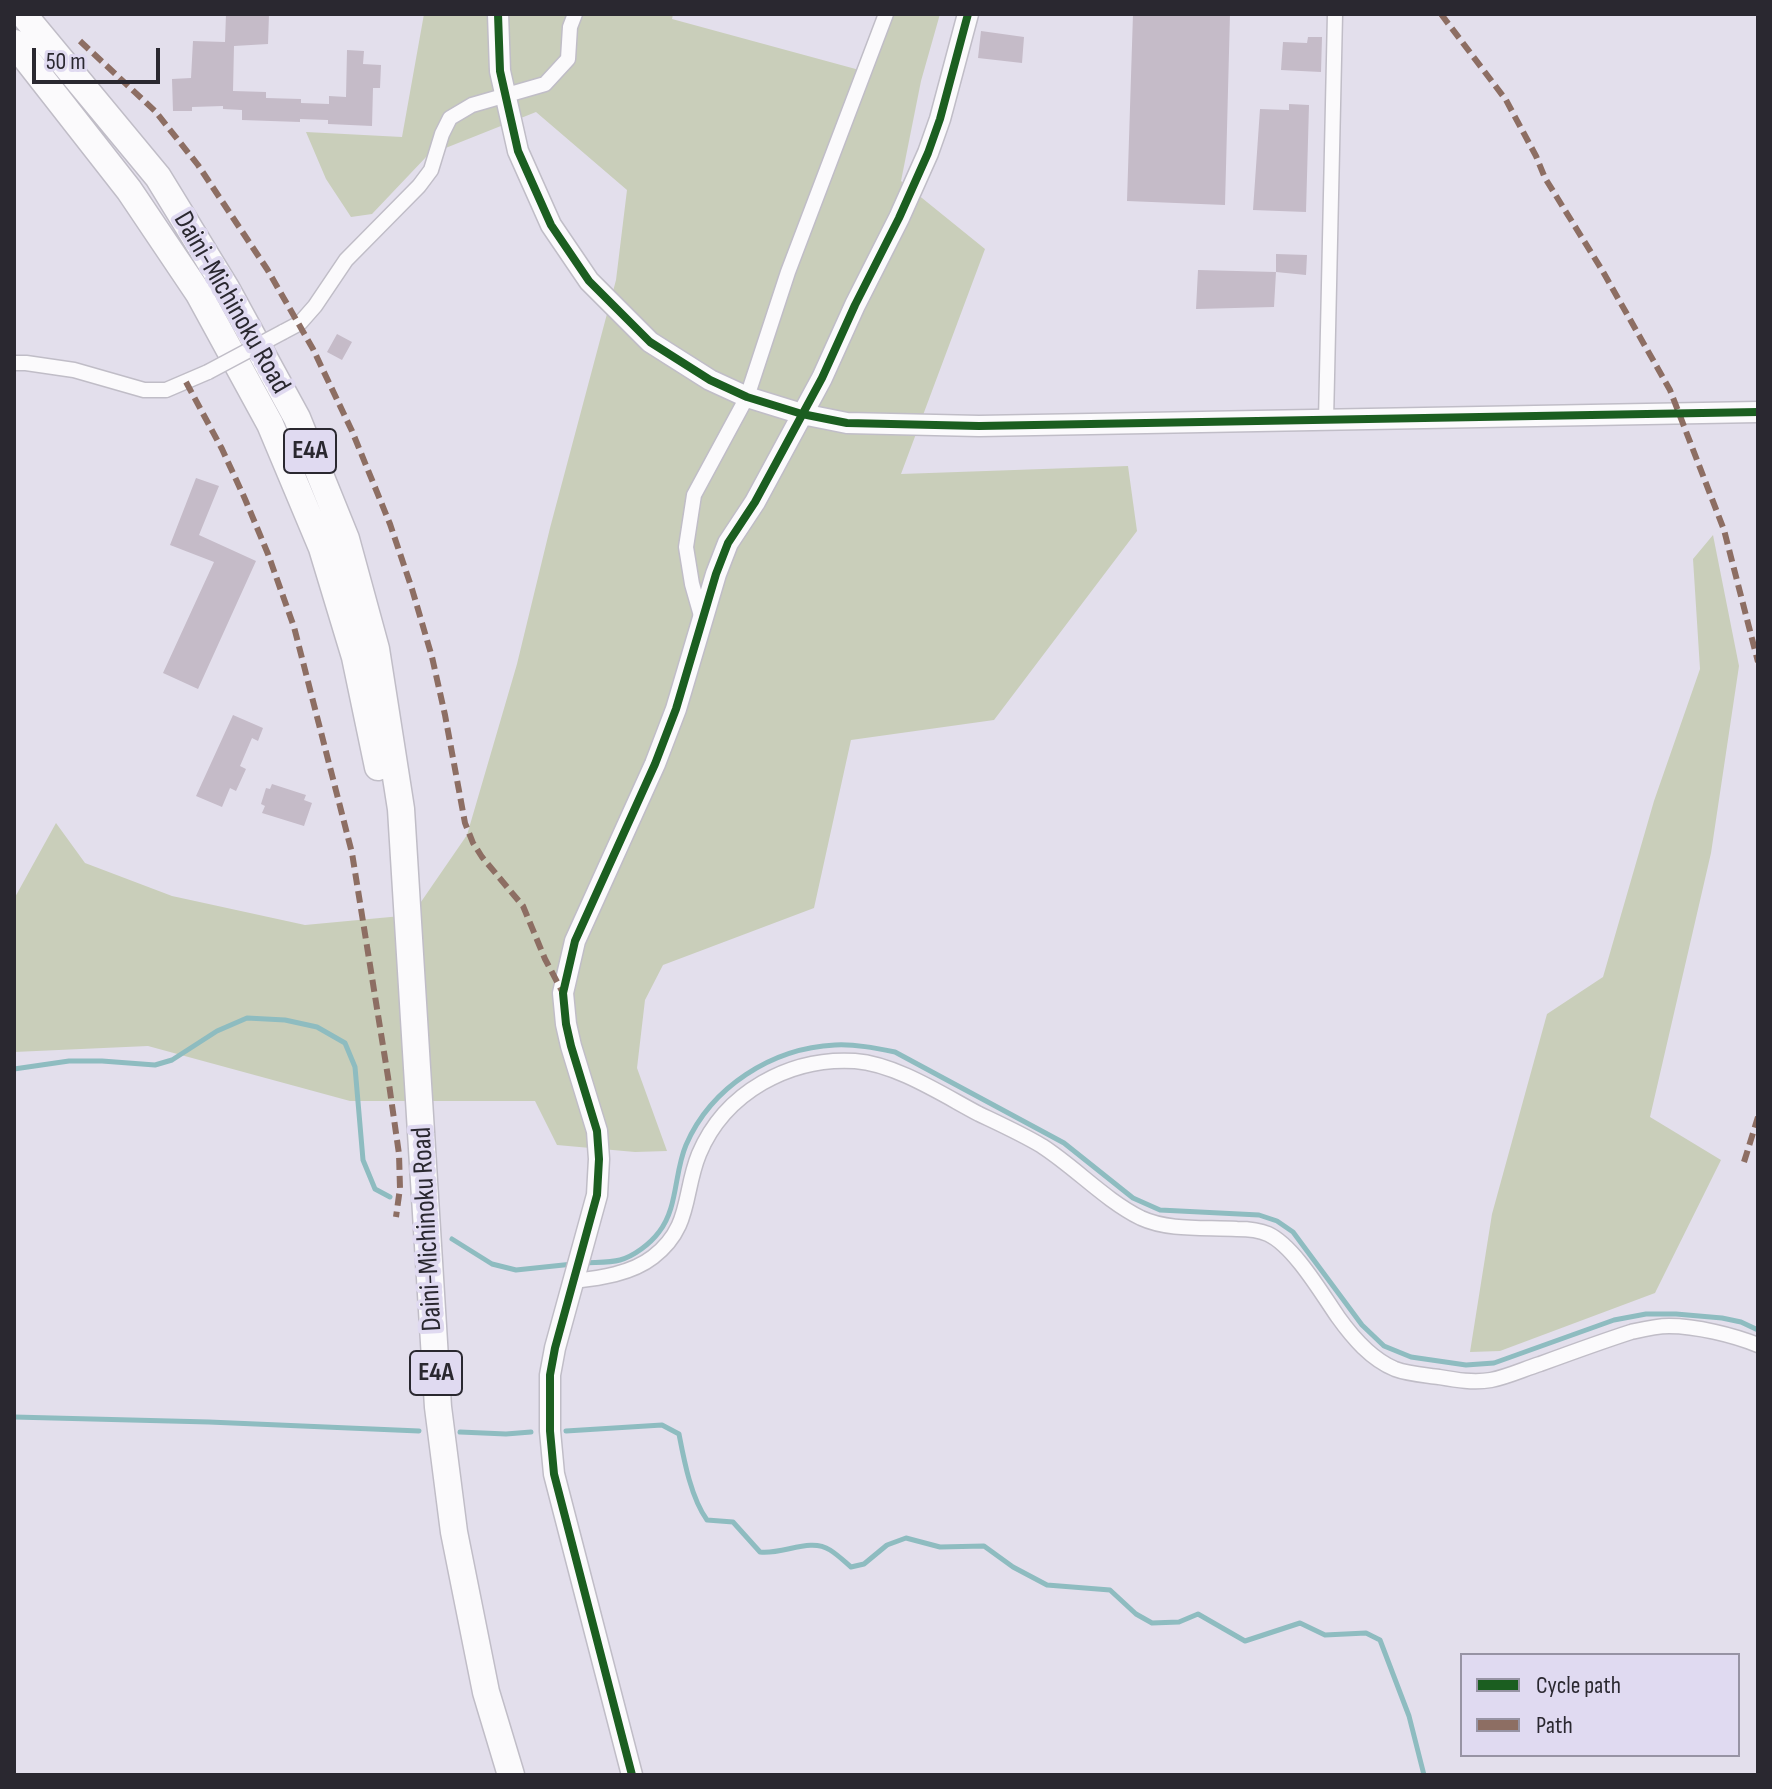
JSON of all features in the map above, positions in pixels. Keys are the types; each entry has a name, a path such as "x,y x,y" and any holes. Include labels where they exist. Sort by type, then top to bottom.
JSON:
{"highway":[{"name":"Daini-Michinoku Road","path":"23,14 158,177 226,288 297,418 346,539 376,649 401,809 438,1407 454,1532 486,1692 511,1775"},
{"name":"Daini-Michinoku Road","path":"14,43 138,203 199,294 270,424 322,548 355,657 386,809 411,963"}],"street":[{"path":"498,14 504,96 518,151 551,225 589,281 650,342 710,380 747,397 802,414 847,423 979,426 1758,412"},
{"path":"14,363 74,370 144,390 166,390 208,372 300,323 346,260 431,170 450,118 472,105 545,84 568,59 570,27 575,14"},
{"path":"702,620 686,547 694,495 747,397 788,272 886,14"},
{"path":"632,1775 554,1474 550,1431 550,1375 597,1195 599,1159 597,1131 571,1046 563,993 575,941 655,764 676,709 728,543 755,502 822,378 899,218 940,119 968,14"},
{"path":"1326,421 1335,14"},
{"path":"574,1278 604,1277 631,1269 652,1258 667,1244 680,1225 687,1207 699,1153 731,1106 749,1091 799,1066 828,1061 858,1061 911,1079 1041,1146 1143,1219 1162,1225 1269,1234 1299,1262 1354,1339 1395,1369 1462,1381 1490,1380 1631,1332 1672,1326 1741,1338 1758,1345"}],"green space":[{"path":"424,14 673,14 672,19 863,71 886,14 940,14 921,81 901,181 985,249 901,474 1128,466 1137,531 994,720 851,740 814,908 663,965 645,1000 637,1068 667,1151 635,1152 557,1145 535,1101 350,1101 148,1046 14,1052 14,899 56,823 85,863 172,896 305,925 412,915 467,835 517,664 616,280 627,190 536,112 428,155 372,214 351,217 326,179 306,132 402,137"},
{"path":"1713,535 1739,666 1711,853 1650,1117 1721,1160 1655,1293 1500,1351 1470,1352 1492,1214 1547,1014 1603,977 1654,801 1700,669 1693,559"}],"building":[{"path":"226,14 269,14 268,44 234,46 233,91 266,92 266,98 329,104 329,96 346,97 347,50 364,51 363,64 381,65 380,88 373,88 372,126 328,124 328,120 242,120 242,110 223,109 223,106 173,111 172,79 191,78 193,41 225,42"},
{"path":"1133,14 1230,14 1225,205 1127,201"},
{"path":"981,31 1024,37 1022,63 978,58"},
{"path":"1308,37 1322,37 1321,72 1281,70 1283,42 1307,43"},
{"path":"1289,104 1309,105 1306,212 1253,210 1260,109 1289,110"},
{"path":"1276,254 1307,255 1306,275 1276,272"},
{"path":"1198,270 1276,272 1274,307 1196,309"},
{"path":"337,334 352,342 342,360 327,352"},
{"path":"196,478 219,486 199,535 256,561 198,689 163,673 214,562 170,545"},
{"path":"233,715 263,728 258,741 252,738 240,766 246,769 236,791 230,788 222,807 196,796"},
{"path":"272,784 306,795 304,800 312,803 304,826 262,813 265,806 261,804 266,788 270,789"}],"waterway":[{"path":"14,1069 69,1061 155,1065 172,1060 217,1031 247,1018 285,1020 317,1027 345,1043 355,1067 363,1160 375,1189 390,1197"},
{"path":"583,1263 625,1258 655,1236 670,1212 679,1167 697,1124 711,1105 746,1074 789,1054 812,1048 850,1045 895,1052 1064,1143 1133,1198 1160,1210 1259,1215 1277,1221 1293,1232 1362,1325 1384,1346 1411,1357 1466,1365 1494,1363 1614,1320 1646,1314 1722,1318 1758,1330"},
{"path":"452,1239 492,1264 516,1270 573,1264"},
{"path":"14,1417 419,1431"},
{"path":"566,1431 662,1425 679,1434 692,1490 707,1520 733,1522 760,1552 822,1546 851,1567 864,1564 887,1545 906,1538 940,1547 984,1546 1013,1567 1047,1585 1110,1590 1136,1614 1152,1623 1179,1622 1198,1614 1245,1641 1300,1623 1325,1635 1366,1633 1380,1640 1409,1716 1424,1775"},
{"path":"460,1432 531,1432"}],"marked path":[{"path":"1441,14 1506,100 1545,178 1670,390 1724,530 1758,662"},
{"path":"80,41 155,111 198,165 267,269 313,349 352,431 390,524 412,589 432,657 465,823 482,857 523,906 563,993"},
{"path":"186,382 245,499 294,627 352,853 399,1154 400,1188 396,1217"},
{"path":"1744,1162 1758,1117"}],"cycle path":[{"path":"498,14 500,71 518,151 551,225 589,281 650,342 710,380 747,397 802,414 847,423 979,426 1758,412"},
{"path":"632,1775 554,1474 550,1431 550,1375 597,1195 599,1159 597,1131 571,1046 563,993 575,941 655,764 676,709 728,543 755,502 822,378 899,218 940,119 968,14"}]}
